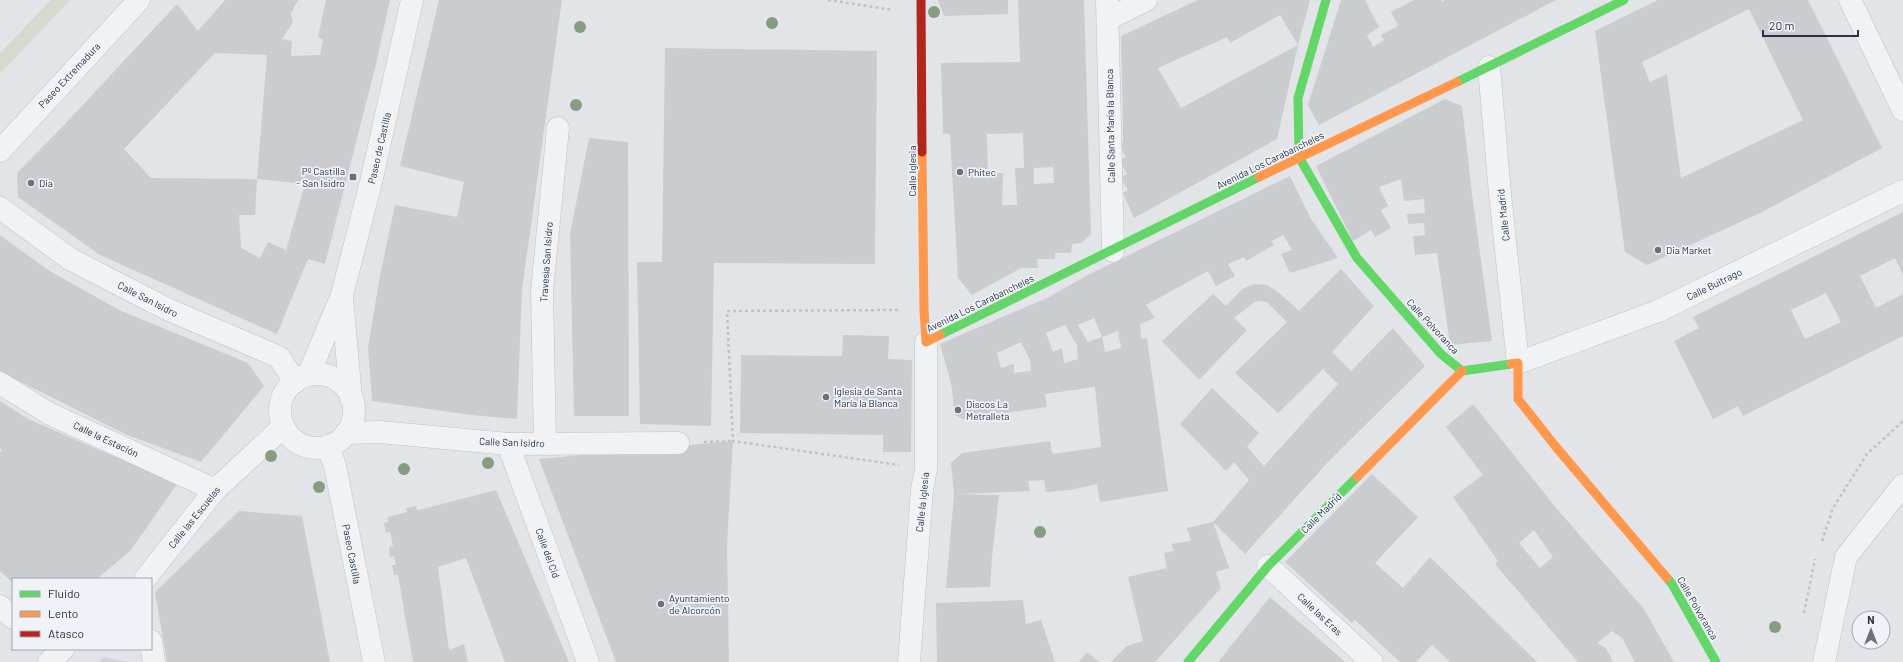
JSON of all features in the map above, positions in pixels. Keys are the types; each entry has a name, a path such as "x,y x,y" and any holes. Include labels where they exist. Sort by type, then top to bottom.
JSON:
{"street":[{"name":"Paseo Extremadura","path":"0,151 139,0"},
{"name":"Paseo de Castilla","path":"302,378 342,295 371,182 412,0"},
{"name":"Calle Iglesia","path":"921,0 924,310 926,342"},
{"path":"1108,10 1146,0"},
{"name":"Calle Polvoranca","path":"1326,0 1298,98 1299,157 1357,258 1441,354 1462,371"},
{"name":"Avenida Los Carabancheles","path":"926,342 1299,157 1490,67 1624,0"},
{"path":"1850,0 1903,110"},
{"name":"Calle Santa María la Blanca","path":"1108,10 1112,251"},
{"name":"Calle Madrid","path":"1490,67 1500,194 1518,363"},
{"name":"Travesía San Isidro","path":"545,444 542,291 558,128"},
{"name":"Calle Buitrago","path":"1518,363 1658,311 1903,191"},
{"name":"Calle San Isidro","path":"0,208 70,259 167,310 279,357 302,378"},
{"name":"Paseo de Castilla","path":"342,295 351,398"},
{"name":"Calle la Iglesia","path":"909,662 922,490 926,469 926,342"},
{"path":"1462,371 1518,363"},
{"name":"Calle Polvoranca","path":"1518,363 1518,399 1556,447 1672,584 1716,662"},
{"name":"Calle Madrid","path":"1188,662 1268,566 1462,371"},
{"path":"321,374 333,378 344,386 351,398 354,410 352,423 346,433 328,446 312,448 301,445 290,437 283,427 279,412 281,398 302,378 321,374"},
{"name":"Calle la Estación","path":"0,383 50,414 215,490"},
{"name":"Calle las Escuelas","path":"146,578 215,490 283,427"},
{"name":"Calle San Isidro","path":"346,433 380,432 508,444 678,443"},
{"name":"Calle del Cid","path":"508,444 588,662"},
{"name":"Paseo Castilla","path":"328,446 335,466 374,662"},
{"path":"1824,662 1846,557 1903,485"},
{"name":"Calle las Eras","path":"1268,566 1372,662"},
{"path":"0,606 12,617"},
{"path":"152,648 154,662"}],"path":[{"path":"828,0 922,14"},
{"path":"924,310 727,311 733,441 926,469"}],"shaded area":[{"path":"51,0 70,0 0,74 0,53"},
{"path":"104,657 128,662 98,662"}],"building":[{"path":"225,0 298,0 291,13 293,22 282,39 292,41 291,56 320,55 323,40 318,37 326,0 390,0 376,64 325,264 308,259 277,334 100,255 18,197 17,173 177,4 198,31","holes":["215,53 267,55 257,179 151,178 124,149","257,179 305,184 286,250 268,242 260,258 241,248 239,215 255,215"]},
{"path":"439,0 562,0 522,290 517,419 471,415 372,401 368,347 380,276 395,205 457,217 464,182 400,166"},
{"path":"938,0 1008,0 1008,14 944,16"},
{"path":"1018,0 1084,0 1091,234 1082,243 1072,244 1071,253 1055,253 1055,259 1037,259 1038,268 1021,268 972,295 958,278 950,134 943,134 941,63 1020,62","holes":["1023,133 1024,168 1015,168 1017,205 1002,205 1003,173 988,173 987,134","1053,167 1054,183 1034,184 1034,168"]},
{"path":"1198,0 1310,0 1298,45 1277,139 1134,218 1123,193 1128,190 1120,177 1127,174 1120,161 1126,157 1119,144 1123,142 1121,36","holes":["1280,15 1298,45 1181,108 1158,68 1227,37 1230,43"]},
{"path":"1341,0 1365,0 1379,27 1367,35 1373,47 1384,40 1381,35 1398,26 1391,12 1414,0 1441,0 1442,2 1445,0 1556,0 1319,125 1308,105"},
{"path":"1658,0 1808,0 1882,148 1762,212 1647,265 1625,252 1595,31","holes":["1749,9 1803,120 1681,178 1667,74 1650,82 1642,62"]},
{"path":"665,48 877,51 875,264 714,263 711,426 640,424 637,262 662,262"},
{"path":"1445,99 1462,106 1472,194 1492,341 1450,345 1437,253 1415,255 1413,236 1425,235 1424,223 1408,224 1407,214 1425,213 1424,199 1404,201 1401,179 1379,187 1388,206 1381,210 1391,228 1375,237 1371,230 1353,241 1316,166"},
{"path":"589,138 628,142 629,416 574,416 570,234"},
{"path":"1290,176 1311,219 1338,258 1290,273 1281,254 1292,250 1283,235 1272,241 1274,245 1246,261 1244,257 1228,264 1235,276 1216,286 1208,271 1146,305 1155,318 1140,324 1141,339 1147,338 1168,491 1100,502 1097,484 1070,490 1046,492 1044,480 1028,481 1030,491 958,494 999,495 990,587 946,588 954,494 951,463 962,453 1050,441 1052,454 1101,447 1095,387 1045,394 1047,407 962,419 955,415 951,383 940,344 1049,297 1086,276","holes":["1094,318 1102,337 1088,342 1078,325","1065,325 1077,345 1078,359 1064,363 1062,348 1053,352 1046,333","1118,331 1121,348 1105,352 1102,337","1021,342 1030,360 1031,371 1014,373 1014,364 1001,368 997,353"]},
{"path":"1903,212 1903,275 1895,258 1860,276 1876,308 1903,294 1903,336 1743,416 1738,406 1713,419 1674,341 1699,328 1693,317","holes":["1826,293 1841,322 1805,339 1791,310"]},
{"path":"0,235 48,270 119,310 248,363 264,386 201,462 127,435 7,375 0,370"},
{"path":"1341,269 1374,306 1332,352 1351,371 1393,328 1425,366 1329,461 1245,554 1213,522 1249,480 1234,462 1226,471 1180,424 1212,388 1259,433 1247,447 1264,466 1338,384 1323,369 1278,413 1235,373 1287,322 1267,302 1259,301 1253,303 1234,318 1247,330 1199,380 1162,341 1213,294 1226,306 1242,289 1254,284 1267,285 1278,292 1299,311"},
{"name":"Iglesia de Santa María la Blanca","path":"843,335 889,336 888,359 912,360 911,452 883,452 883,435 740,433 741,355 842,356"},
{"path":"0,401 28,419 106,453 179,481 131,550 98,578 12,578 12,582 0,571 0,452 2,450 0,448"},
{"path":"1473,404 1557,509 1644,609 1674,662 1635,662 1622,638 1612,631 1597,643 1606,648 1613,662 1578,662 1495,564 1498,561 1453,497 1483,475 1446,427","holes":["1534,530 1553,557 1540,568 1519,543"]},
{"name":"Ayuntamiento de Alcorcón","path":"733,441 727,545 729,662 616,662 539,459"},
{"path":"1372,474 1418,517 1375,563 1403,588 1430,557 1537,662 1450,662 1432,645 1416,662 1400,662 1355,620 1352,623 1285,562"},
{"path":"496,490 569,662 505,662 466,558 438,567 449,650 464,644 468,662 413,662 398,575 394,575 392,565 396,565 394,556 390,557 389,547 393,546 390,532 386,533 384,523 388,522 388,517 407,512 406,508 416,506 417,510 419,510"},
{"path":"239,511 302,516 330,662 167,662 155,592"},
{"path":"1213,522 1229,568 1216,572 1221,588 1155,662 1111,662 1127,646 1143,641 1128,577 1167,568 1164,553 1174,551 1171,544 1191,541 1187,528"},
{"path":"1270,597 1336,654 1345,662 1218,662"},
{"path":"1023,600 1026,624 1041,620 1055,662 937,662 936,603"},
{"path":"1087,652 1099,662 1079,662"}],"traffic: fast":[{"path":"1326,0 1298,98 1299,157 1357,258 1441,354 1462,371 1511,364"},
{"path":"1457,82 1624,0"},
{"path":"940,335 1259,177"},
{"path":"1188,662 1268,566 1357,477"},
{"path":"1667,578 1672,584 1716,662"}],"traffic: slow":[{"path":"1259,177 1457,82"},
{"path":"922,152 924,309 926,342 940,335"},
{"path":"1511,364 1518,363 1518,399 1556,447 1667,578"},
{"path":"1357,477 1462,371"}],"traffic: jam":[{"path":"921,0 922,152"}],"place":[{"name":"Phitec","path":"960,172"},
{"name":"Pº Castilla - San Isidro","path":"353,177"},
{"name":"Dia","path":"31,183"},
{"name":"Dia Market","path":"1658,250"},
{"name":"Iglesia de Santa María la Blanca","path":"826,397"},
{"name":"Discos La Metralleta","path":"958,410"},
{"name":"Ayuntamiento de Alcorcón","path":"661,604"}]}
